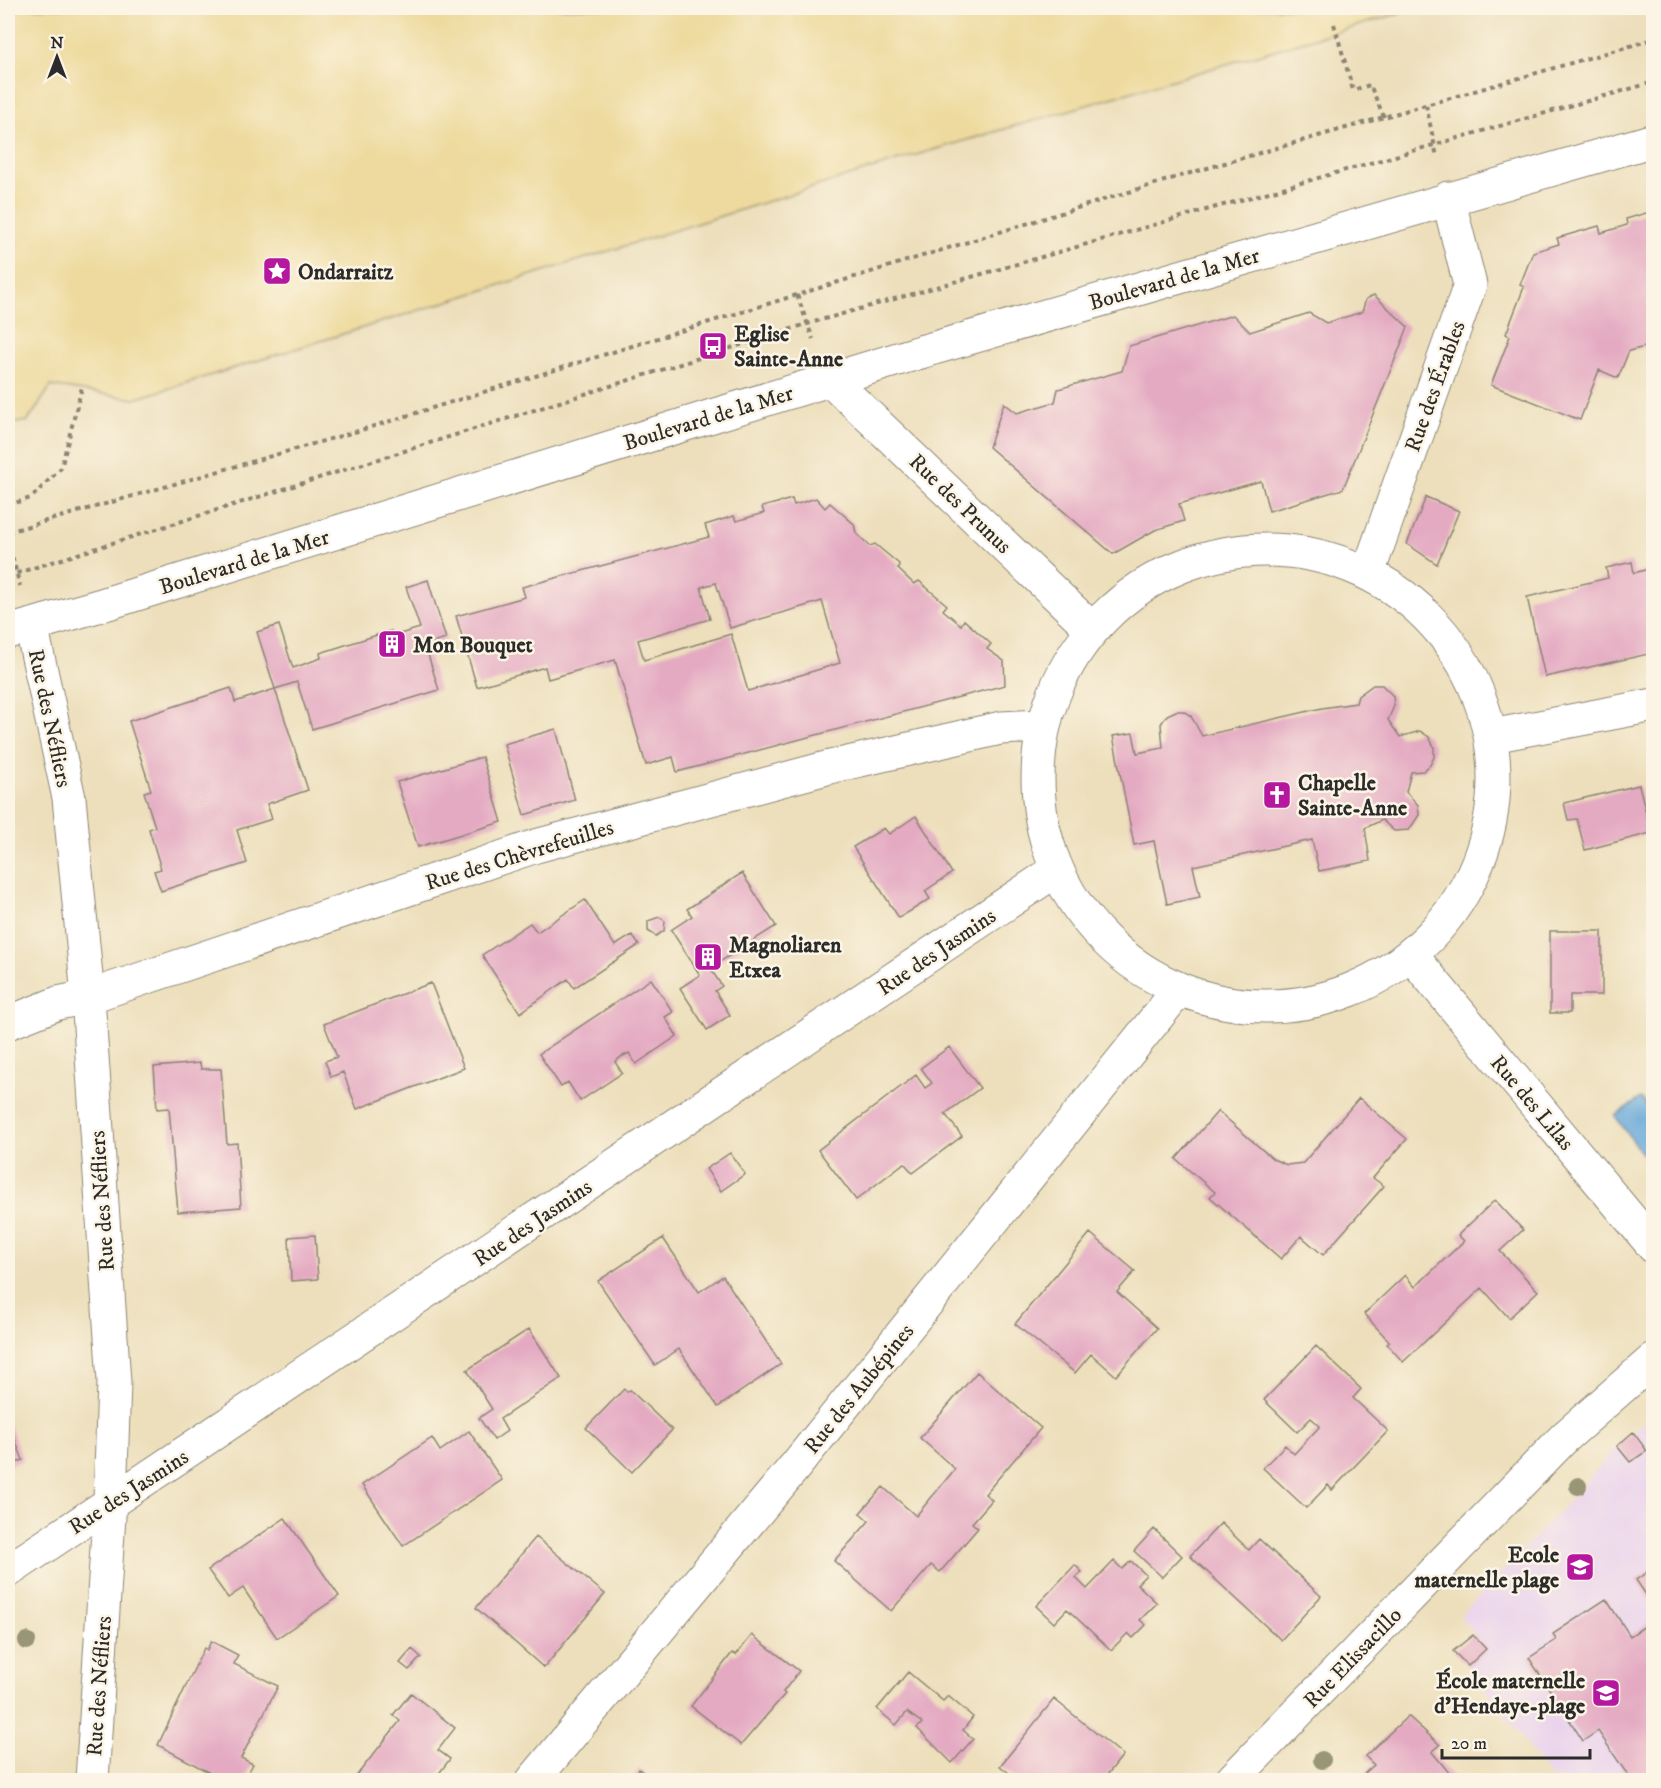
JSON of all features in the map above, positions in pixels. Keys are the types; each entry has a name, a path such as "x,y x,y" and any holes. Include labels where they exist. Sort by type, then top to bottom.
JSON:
{"street":[{"name":"Boulevard de la Mer","path":"19,629 830,379 1653,140"},
{"name":"Rue des Érables","path":"1368,573 1470,285 1448,198"},
{"name":"Rue des Prunus","path":"830,379 1092,629"},
{"path":"1250,550 1311,554 1368,573 1412,602 1449,639 1476,685 1492,736 1496,797 1483,856 1455,911 1412,956 1341,996 1259,1008 1178,991 1128,962 1086,922 1055,871 1039,811 1042,726 1061,674 1092,629 1137,589 1191,562 1250,550"},
{"name":"Rue des Néfliers","path":"19,629 69,798 88,997 114,1382 110,1501 92,1780"},
{"path":"1492,736 1653,705"},
{"name":"Rue des Chèvrefeuilles","path":"8,1023 58,1004 88,997 536,846 841,765 1001,728 1042,726"},
{"name":"Rue des Jasmins","path":"8,1570 110,1501 169,1465 1055,871"},
{"name":"Rue des Lilas","path":"1412,956 1653,1247"},
{"name":"Rue des Aubépines","path":"533,1780 796,1464 1178,991"},
{"name":"Rue Elissacillo","path":"1232,1780 1564,1438 1653,1359"}],"path":[{"path":"1334,24 1353,90 1370,85 1384,117"},
{"path":"8,532 358,432 1187,174 1653,39"},
{"path":"8,576 906,294 1653,82"},
{"path":"1426,105 1434,144"},
{"path":"796,295 807,324"},
{"path":"8,506 31,498 61,468 82,387"},
{"path":"8,540 16,573"}],"shaded area":[{"name":"Ecole maternelle plage","path":"1653,1413 1653,1780 1553,1780 1468,1666 1486,1649 1460,1616 1578,1492 1617,1446 1630,1462 1647,1451 1633,1432"}],"sand":[{"name":"Ondarraitz","path":"8,8 1418,8 916,155 135,399 51,386 28,421 8,424"}],"water":[{"path":"1641,1098 1653,1115 1653,1169 1615,1116"}],"building":[{"path":"1653,211 1653,345 1629,351 1618,378 1599,370 1580,420 1491,385 1510,336 1506,334 1524,287 1520,285 1533,252 1559,244 1557,238 1599,226 1601,233 1627,225 1626,219"},
{"path":"1374,295 1408,327 1343,489 1269,511 1261,481 1179,504 1184,521 1155,530 1113,554 989,447 1004,403 1017,413 1055,402 1058,389 1122,371 1129,346 1233,315 1250,332 1309,313 1326,323 1362,312 1366,299"},
{"path":"1426,497 1459,511 1437,564 1407,544"},
{"path":"816,498 825,508 830,503 854,524 856,533 870,546 875,544 899,564 898,569 914,584 919,581 947,605 943,610 961,625 964,620 991,644 987,649 1004,661 1005,685 677,772 673,757 646,765 615,660 548,679 545,667 477,687 456,616 525,597 522,587 709,537 705,525 734,516 736,521 764,513 762,507 792,499 794,505","holes":["716,583 730,628 822,601 840,663 748,691 731,634 644,660 638,640 710,619 701,587"]},
{"path":"1632,562 1634,573 1652,568 1653,653 1545,677 1527,597 1608,578 1606,568"},
{"path":"428,580 446,639 425,645 439,690 312,729 297,682 275,689 257,632 279,625 293,668 321,658 320,653 377,635 391,631 393,636 420,628 406,587"},
{"name":"Chapelle Sainte-Anne","path":"1373,685 1382,685 1393,696 1394,706 1388,720 1400,737 1420,731 1429,737 1434,747 1434,757 1430,765 1423,771 1411,772 1406,792 1418,805 1419,815 1409,830 1394,831 1382,820 1365,828 1370,861 1319,871 1312,840 1193,866 1200,897 1167,904 1154,841 1134,845 1113,736 1133,733 1137,753 1163,748 1161,724 1167,715 1176,711 1183,711 1191,716 1202,736 1322,708 1356,703 1358,696"},
{"path":"231,688 235,702 275,689 308,790 267,804 272,819 237,830 247,863 161,891 154,871 161,869 149,829 155,827 144,792 151,790 129,721"},
{"path":"556,729 575,800 524,815 504,744"},
{"path":"482,757 502,822 418,847 397,782"},
{"path":"1639,785 1651,833 1585,850 1577,819 1568,820 1564,803"},
{"path":"916,816 952,873 925,891 930,899 899,918 853,847 884,828 889,834"},
{"name":"Magnoliaren Etxea","path":"742,873 776,926 710,968 722,986 715,991 730,1015 707,1030 680,988 700,975 671,930 692,916 687,909"},
{"path":"585,900 615,946 632,935 639,945 574,988 568,979 520,1013 482,955 530,923 537,932"},
{"path":"659,917 665,921 664,931 656,936 648,931 648,921"},
{"path":"1550,931 1602,931 1602,995 1570,995 1570,1013 1550,1013"},
{"path":"651,979 673,1012 665,1017 677,1036 636,1064 629,1053 621,1057 615,1062 622,1073 580,1101 568,1082 561,1087 539,1054"},
{"path":"431,983 464,1068 357,1109 343,1072 331,1077 325,1061 337,1057 324,1024"},
{"path":"949,1047 980,1088 945,1114 962,1136 913,1173 904,1163 856,1200 818,1150 916,1075 925,1088 932,1083 921,1068"},
{"path":"200,1063 201,1069 221,1069 227,1144 237,1143 241,1207 178,1212 169,1108 157,1109 154,1067"},
{"path":"1359,1098 1407,1139 1373,1178 1384,1186 1323,1255 1301,1236 1281,1259 1210,1197 1215,1192 1176,1159 1218,1111 1273,1159 1287,1165 1303,1163"},
{"path":"730,1153 745,1174 721,1191 706,1169"},
{"path":"1495,1200 1523,1230 1500,1251 1538,1291 1509,1318 1482,1288 1403,1362 1387,1344 1390,1342 1364,1314 1405,1275 1415,1287 1464,1241 1458,1235"},
{"path":"1090,1233 1135,1271 1117,1292 1157,1328 1116,1376 1091,1354 1075,1373 1015,1324"},
{"path":"315,1235 318,1279 291,1281 289,1237"},
{"path":"663,1238 699,1292 723,1276 781,1364 718,1407 679,1349 655,1365 598,1281"},
{"path":"529,1329 561,1378 500,1419 507,1431 494,1440 479,1418 492,1409 467,1370"},
{"path":"1316,1346 1361,1389 1353,1398 1388,1431 1332,1490 1328,1485 1306,1508 1263,1468 1285,1445 1294,1454 1320,1426 1311,1418 1297,1432 1264,1400"},
{"path":"977,1372 1041,1428 985,1494 992,1500 972,1523 978,1528 940,1572 931,1565 891,1611 834,1561 869,1521 860,1513 883,1487 916,1516 955,1469 920,1438"},
{"path":"624,1389 627,1392 630,1390 672,1430 632,1472 586,1428"},
{"path":"8,1422 23,1460 8,1467"},
{"path":"469,1431 502,1480 403,1546 362,1485 432,1438 440,1451"},
{"path":"1633,1432 1647,1451 1630,1462 1617,1446"},
{"path":"285,1518 339,1596 277,1638 243,1588 228,1598 208,1570"},
{"path":"1221,1523 1249,1550 1259,1539 1321,1596 1281,1640 1190,1556"},
{"path":"1154,1529 1182,1556 1162,1577 1134,1551"},
{"path":"536,1537 605,1594 544,1668 476,1608"},
{"path":"1114,1561 1122,1569 1131,1561 1146,1575 1137,1584 1157,1603 1140,1620 1146,1625 1133,1638 1128,1633 1111,1650 1067,1609 1054,1623 1036,1606 1075,1565 1082,1572 1076,1578 1087,1589"},
{"path":"1653,1568 1653,1605 1636,1580"},
{"name":"École maternelle d'Hendaye-plage","path":"1606,1599 1630,1636 1653,1621 1653,1780 1631,1780 1598,1731 1583,1741 1529,1658 1556,1640 1553,1634"},
{"path":"752,1635 799,1671 783,1692 785,1694 741,1745 691,1706 732,1653 736,1655"},
{"path":"1473,1635 1486,1649 1468,1666 1453,1651"},
{"path":"211,1641 238,1655 234,1664 278,1686 241,1758 253,1764 244,1780 223,1780 158,1745 204,1648 207,1650"},
{"path":"412,1649 421,1657 409,1670 400,1663"},
{"path":"908,1672 943,1701 948,1696 973,1717 963,1730 973,1739 952,1763 917,1728 922,1723 907,1712 896,1725 877,1709"},
{"path":"411,1693 455,1728 438,1750 450,1759 434,1780 353,1780 400,1721 393,1715"},
{"path":"1054,1699 1123,1755 1103,1780 1018,1780 1000,1766"},
{"path":"1408,1716 1440,1745 1432,1752 1455,1780 1357,1780 1374,1765 1365,1756"},
{"path":"639,1769 653,1780 630,1780"}],"place":[{"name":"Ondarraitz","path":"277,271"},
{"name":"Eglise Sainte-Anne","path":"713,346"},
{"name":"Mon Bouquet","path":"392,644"},
{"name":"Chapelle Sainte-Anne","path":"1277,795"},
{"name":"Magnoliaren Etxea","path":"708,957"},
{"name":"Ecole maternelle plage","path":"1580,1567"},
{"name":"École maternelle d'Hendaye-plage","path":"1606,1693"}]}
